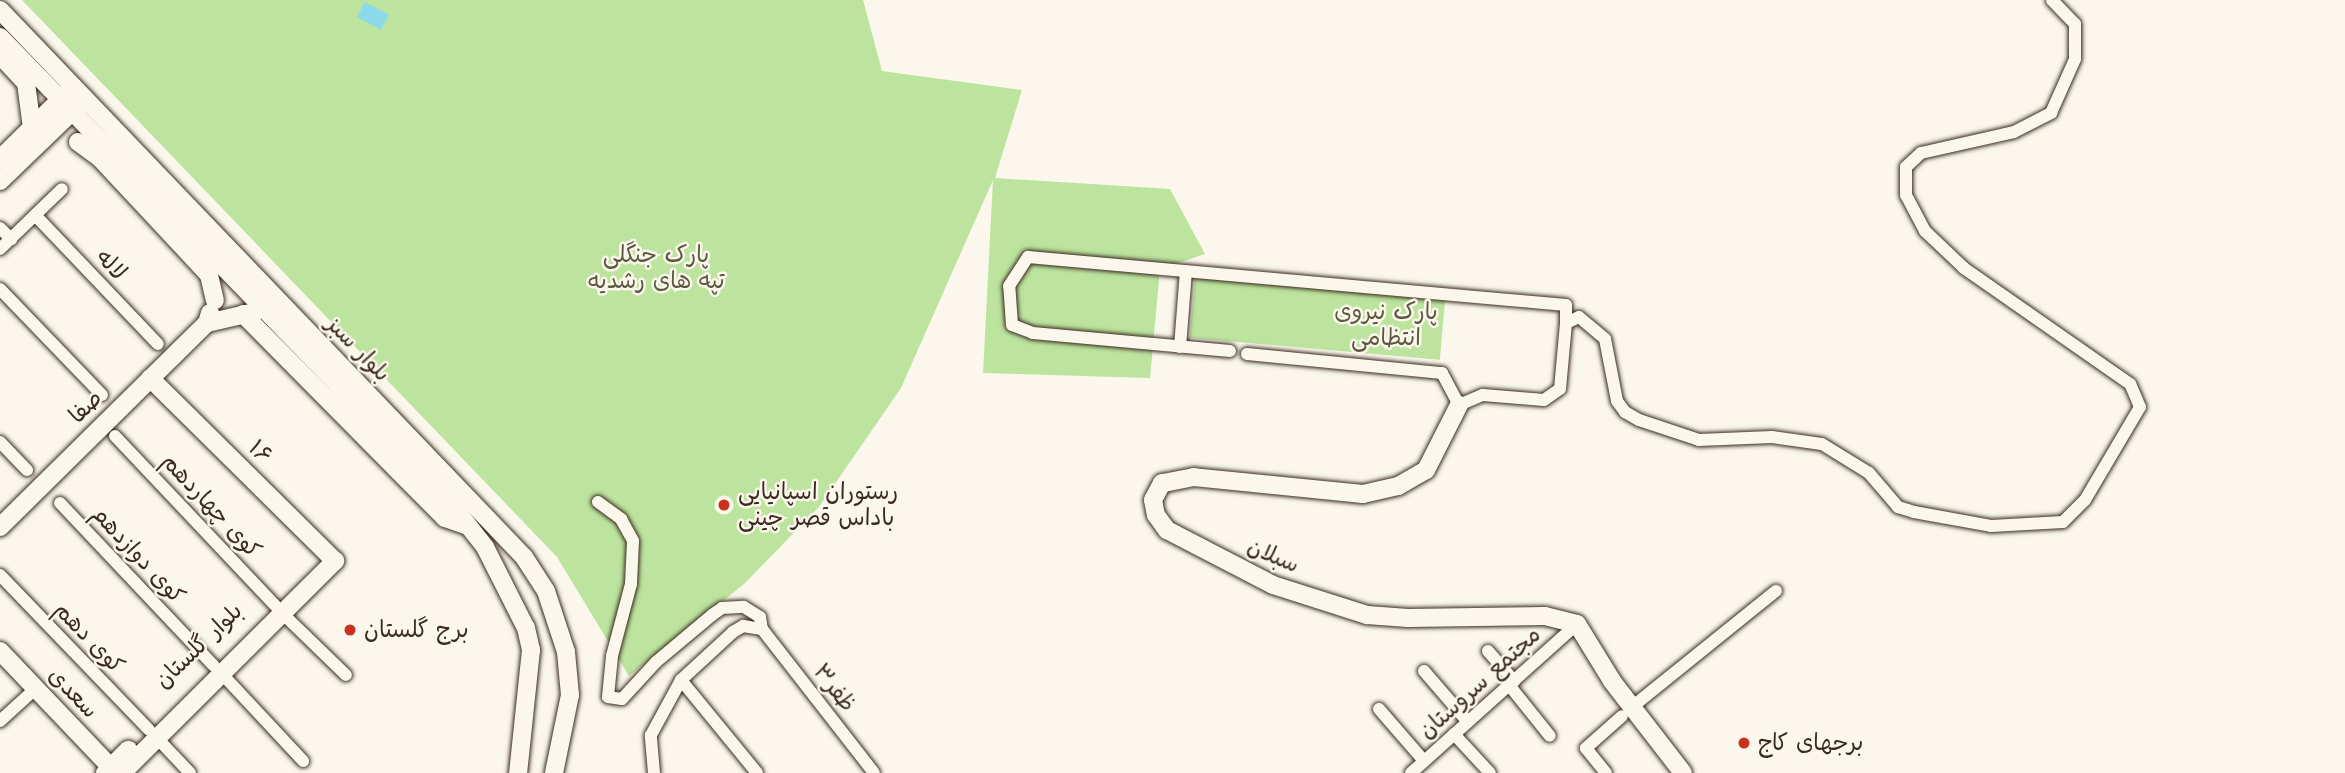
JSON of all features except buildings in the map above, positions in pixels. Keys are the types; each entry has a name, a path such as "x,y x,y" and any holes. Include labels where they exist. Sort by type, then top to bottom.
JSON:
{"street":[{"path":"1566,323 1579,317 1605,339 1611,387 1625,412 1670,433 1721,442 1772,437 1822,444 1869,473 1898,506 1914,512 1991,526 2063,522 2085,500 2140,407 2130,384 1964,268 1925,231 1906,195 1906,167 1921,153 2014,132 2051,113 2075,59 2075,24 2052,0"},
{"name":"بلوار سبز","path":"0,10 524,557 546,592 566,652 569,695 554,773"},
{"name":"بلوار سبز","path":"0,37 441,491 468,526 507,586 529,639 528,705 518,773"},
{"path":"0,55 26,83 32,128"},
{"path":"0,181 33,148 80,92"},
{"path":"0,159 32,128 67,105"},
{"path":"33,148 50,141 79,142 108,148"},
{"path":"79,142 100,158 209,275 215,300"},
{"path":"0,249 62,189"},
{"name":"لاله","path":"34,215 158,344"},
{"path":"0,228 11,239"},
{"path":"1230,352 1034,333 1012,325 1009,286 1028,257 1566,305 1560,389 1544,400 1483,395 1459,405 1442,373 1247,355"},
{"path":"206,323 220,277 217,263"},
{"path":"1180,347 1186,271"},
{"path":"0,289 102,395"},
{"path":"206,323 243,314 266,313"},
{"path":"243,314 445,518 468,526"},
{"name":"صفا","path":"0,527 206,323"},
{"name":"۱۶","path":"150,378 332,558"},
{"name":"سبلان","path":"1459,405 1426,470 1398,486 1363,494 1194,477 1161,483 1153,500 1156,515 1167,530 1273,585 1367,615 1545,616 1577,624"},
{"name":"کوی چهاردهم","path":"115,436 279,609 346,675"},
{"path":"0,442 27,470"},
{"name":"ظفر۳","path":"598,502 621,519 633,541 631,584 611,656 608,697 622,699 656,663 722,608 744,607 760,617 762,629 874,773"},
{"name":"کوی دوازدهم","path":"60,503 303,761"},
{"name":"بلوار گلستان","path":"113,772 332,558"},
{"name":"کوی دهم","path":"0,575 190,773"},
{"path":"1606,773 1586,748 1627,711 1776,590"},
{"path":"1577,624 1627,711 1683,773"},
{"name":"مجتمع سروستان","path":"1411,773 1577,624"},
{"path":"654,773 651,735 681,680 733,632 743,626 762,629"},
{"path":"1488,651 1550,736"},
{"name":"سعدی","path":"0,652 113,772"},
{"path":"1424,671 1468,722"},
{"path":"681,680 757,773"},
{"path":"0,722 35,689"},
{"path":"1379,709 1424,761"},
{"path":"1454,734 1490,773"}],"green space":[{"name":"پارک جنگلی تپه های رشدیه","path":"22,0 863,0 882,71 1022,90 995,178 1170,189 1205,254 1160,269 1150,378 983,373 993,180 901,388 819,507 744,584 629,676 557,557"},
{"name":"پارک نیروی انتظامی","path":"1195,278 1445,300 1440,360 1190,338"}],"water":[{"path":"365,2 389,15 381,30 357,17"}],"place":[{"name":"رستوران اسپانیایی باداس قصر چینی","path":"724,505"},
{"name":"برج گلستان","path":"350,630"},
{"name":"برجهای کاج","path":"1744,743"}]}
